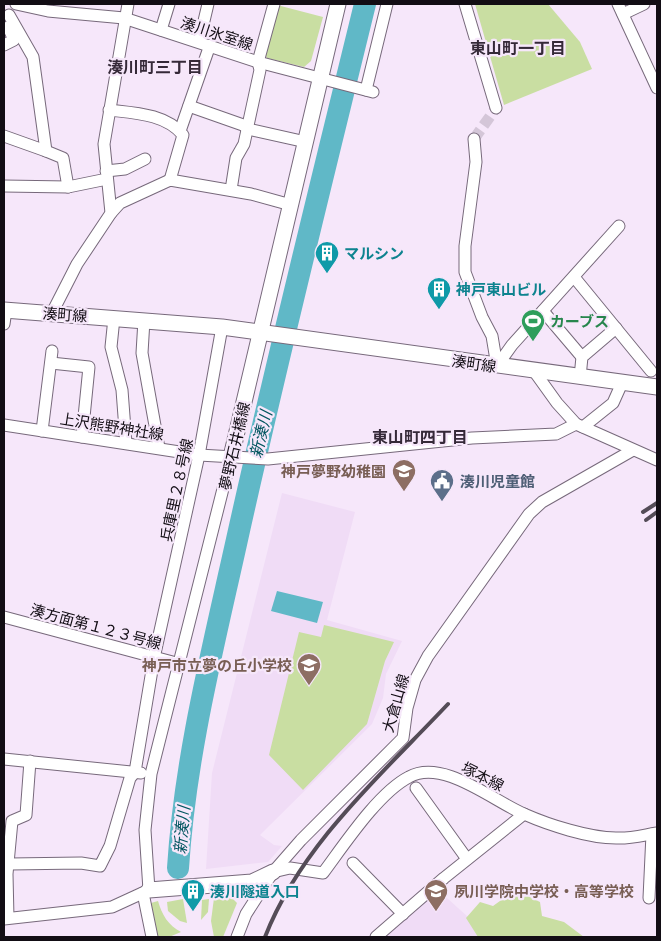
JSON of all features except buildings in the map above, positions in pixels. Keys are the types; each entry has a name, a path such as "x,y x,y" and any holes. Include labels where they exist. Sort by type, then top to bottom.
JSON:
{"street":[{"name":"湊川氷室線","path":"16,4 49,8 93,9 210,45 258,62 365,90 387,4"},
{"path":"112,212 106,175 104,144 124,18 128,4"},
{"path":"161,30 169,4"},
{"path":"198,42 208,4"},
{"path":"231,190 236,158 244,144 248,128 260,70 258,62 274,4"},
{"name":"夢野石井橋線","path":"152,937 146,891 145,830 151,774 231,458 268,333 291,205 338,4"},
{"path":"465,4 496,108"},
{"path":"644,4 621,9 657,88"},
{"path":"4,45 14,40 7,23 9,10"},
{"path":"9,10 33,57 46,151"},
{"path":"180,131 210,45"},
{"path":"189,106 248,128 306,142"},
{"path":"109,110 140,113 174,124 183,135 170,180"},
{"path":"4,136 63,158 68,187"},
{"path":"474,139 476,162 465,246 465,272 482,317 492,336 496,366"},
{"path":"4,186 68,187 126,169 145,160"},
{"path":"52,313 77,264 112,212 120,203 170,180 231,190 291,205"},
{"path":"496,366 512,345 619,226"},
{"path":"574,276 616,328 654,368 653,387"},
{"path":"542,311 582,358"},
{"name":"湊町線","path":"4,314 52,313 222,327 653,387"},
{"path":"114,318 112,347 122,390 126,443"},
{"path":"144,320 142,353 159,448"},
{"name":"兵庫里２８号線","path":"10,864 82,862 100,866 110,846 130,778 135,772 154,658 199,455 222,327"},
{"path":"580,377 582,358 616,328"},
{"path":"42,430 52,351"},
{"path":"51,363 89,367 82,437"},
{"path":"534,371 557,403 580,426 657,460"},
{"path":"580,426 613,403 622,383"},
{"name":"上沢熊野神社線","path":"4,425 199,455 268,459 472,438 556,434 580,426"},
{"name":"大倉山線","path":"237,937 246,914 273,872 301,840 403,738 407,708 415,680 428,656 529,514 542,502 633,450"},
{"name":"湊方面第１２３号線","path":"4,617 180,664"},
{"path":"4,759 151,774"},
{"path":"30,761 26,815 12,821 10,864 5,894 6,919 112,907 146,891 252,882 273,872"},
{"name":"塚本線","path":"273,872 290,868 323,873 358,826 388,793 410,776 435,772 455,777 524,814 572,830 616,838 655,834"},
{"path":"416,788 467,859"},
{"path":"376,937 467,859 524,814"},
{"path":"649,898 655,834"},
{"path":"353,863 403,914"}],"shaded area":[{"name":"神戸市立夢の丘小学校","path":"282,493 355,512 327,620 402,641 386,674 383,698 372,724 260,835 274,845 282,846 268,862 206,869 212,773"},
{"name":"夙川学院中学校・高等学校","path":"437,889 490,937 380,937"}],"green space":[{"path":"475,4 548,4 580,42 592,69 504,105"},
{"path":"277,5 323,17 311,61 304,67 267,58 264,53"},
{"path":"324,625 394,642 385,661 367,724 303,790 269,755 299,632 321,637"},
{"path":"515,890 540,902 542,916 564,922 584,937 478,937 466,918 480,902 493,906"},
{"path":"214,898 232,898 237,903 223,937 214,937 211,921"},
{"path":"183,899 187,923 180,921 168,911 167,902"},
{"path":"209,899 208,912 201,920 202,900"},
{"path":"158,901 166,919 181,932 169,937 158,937 151,903"}],"water":[{"path":"277,591 323,602 317,623 271,611"}],"waterway":[{"name":"新湊川","path":"178,868 193,746 209,665 267,409 365,4"}],"tunnel":[{"path":"474,139 496,108"}],"railway":[{"path":"643,512 657,503"},
{"path":"646,520 657,512"},
{"path":"265,937 280,903 299,872 321,842 370,785 448,704"}],"place":[{"name":"マルシン","path":"327,274"},
{"name":"神戸東山ビル","path":"439,310"},
{"name":"カーブス","path":"533,342"},
{"name":"神戸夢野幼稚園","path":"404,492"},
{"name":"湊川児童館","path":"442,502"},
{"name":"神戸市立夢の丘小学校","path":"309,686"},
{"name":"湊川隧道入口","path":"193,912"},
{"name":"夙川学院中学校・高等学校","path":"436,912"}],"district":[{"name":"東山町一丁目","path":"518,47"},
{"name":"湊川町三丁目","path":"155,66"},
{"name":"東山町四丁目","path":"420,436"}]}
